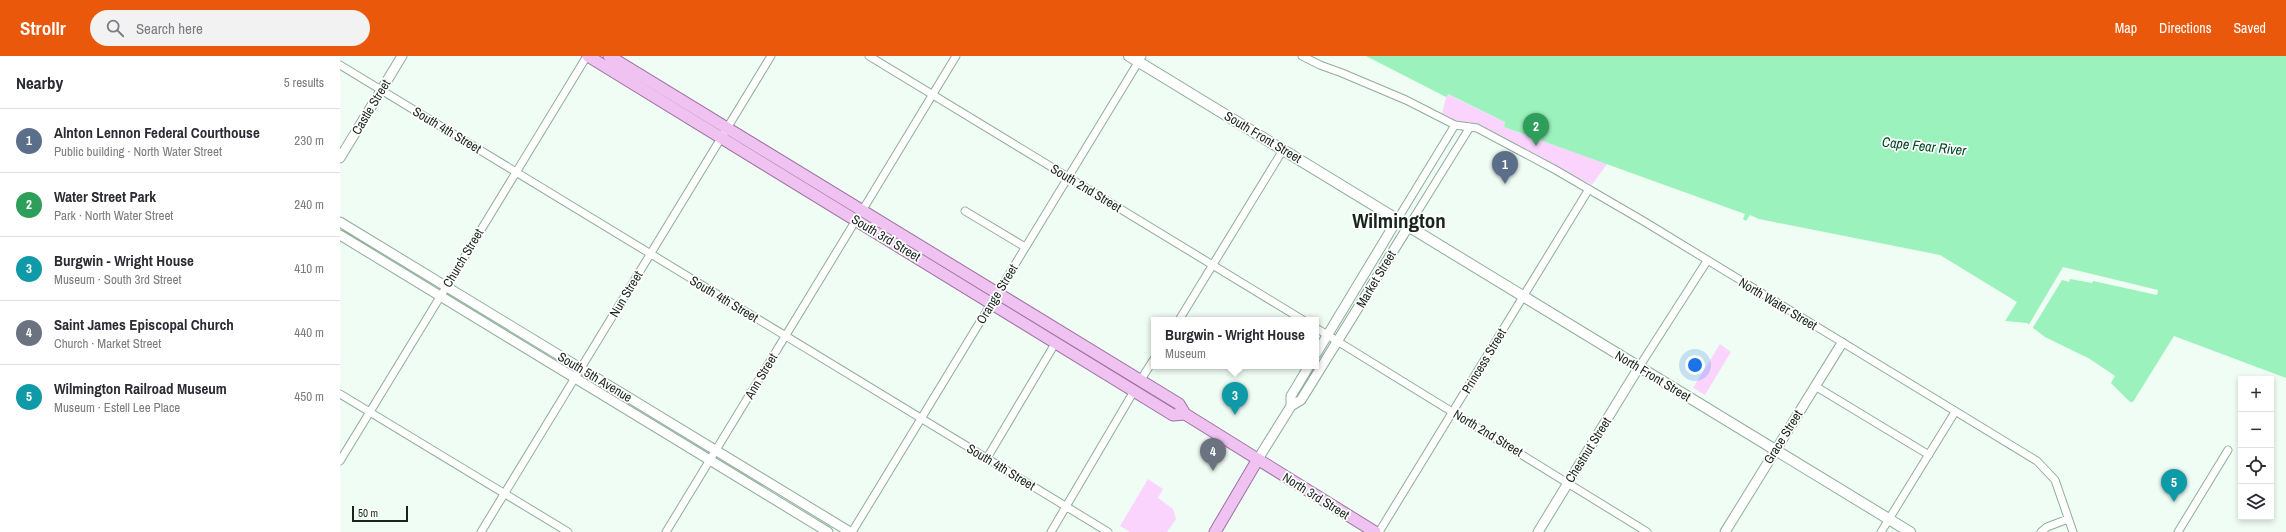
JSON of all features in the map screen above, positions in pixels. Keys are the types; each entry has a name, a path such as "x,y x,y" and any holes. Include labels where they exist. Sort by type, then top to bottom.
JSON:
{"main road":[{"name":"South 3rd Street","path":"587,56 724,133 994,298 1179,404 1185,414 1258,460"},
{"name":"South 3rd Street","path":"609,56 724,133"},
{"name":"South Front Street","path":"1129,56 1140,59 1283,150 1397,220"},
{"name":"North Front Street","path":"1397,220 1910,532"},
{"name":"South 3rd Street","path":"994,298 1056,342 1173,415 1185,414"},
{"name":"Market Street","path":"1216,532 1258,460"},
{"name":"North 3rd Street","path":"1258,460 1375,532"}],"street":[{"name":"Castle Street","path":"340,158 402,56"},
{"name":"Church Street","path":"340,461 587,56"},
{"name":"Nun Street","path":"481,532 771,56"},
{"name":"South 2nd Street","path":"869,56 1298,317"},
{"name":"Ann Street","path":"666,532 956,56"},
{"path":"1302,56 1320,65 1342,72 1406,100 1455,125"},
{"name":"Orange Street","path":"851,532 1140,59"},
{"name":"South 4th Street","path":"340,65 1108,532"},
{"name":"North Water Street","path":"1455,125 1477,128 1589,189 1956,412 2042,466 2055,480 2073,532"},
{"name":"Market Street","path":"1319,349 1455,125"},
{"name":"Market Street","path":"1258,460 1291,406 1301,400 1338,342 1470,126"},
{"path":"1181,317 1283,150"},
{"name":"Princess Street","path":"1379,532 1589,189"},
{"path":"965,211 1025,247"},
{"name":"South 5th Avenue","path":"340,222 851,532"},
{"name":"South 5th Avenue","path":"340,235 828,532"},
{"path":"1639,367 1707,261"},
{"path":"1319,330 1328,335"},
{"name":"North 2nd Street","path":"1328,335 1647,532"},
{"path":"987,458 1056,342"},
{"name":"Grace Street","path":"1725,532 1842,343"},
{"path":"1140,381 1151,364"},
{"name":"Chestnut Street","path":"1538,532 1639,367"},
{"name":"Market Street","path":"1291,406 1291,396 1307,369"},
{"path":"1816,386 1929,455"},
{"path":"1051,532 1134,391"},
{"path":"340,394 568,532"},
{"path":"1881,532 1956,412"},
{"path":"2178,532 2228,450"},
{"path":"2041,532 2047,527 2068,519"}],"shaded area":[{"path":"1447,94 1505,122 1504,127 1607,164 1592,185 1477,125 1456,122 1442,113"},
{"path":"1720,344 1731,352 1705,395 1693,388"},
{"path":"1148,479 1163,489 1158,498 1173,509 1176,519 1167,532 1130,532 1120,526"}],"water":[{"name":"Cape Fear River","path":"1366,56 2286,56 2286,378 2174,336 2133,402 2130,402 2111,383 2115,376 2090,359 2045,337 2027,323 2005,321 2017,302 1940,255 1759,219 1750,215 1746,221 1743,219 1745,214 1504,127 1505,122 1448,94 1446,97"}],"pier":[{"path":"2063,267 2158,290 2157,295 2093,281 2092,283 2070,279 2069,282 2062,280 2032,329 2028,326"}],"place":[{"name":"Water Street Park","path":"1536,146"},
{"name":"Alnton Lennon Federal Courthouse","path":"1505,184"},
{"name":"Burgwin - Wright House","path":"1235,415"},
{"name":"Saint James Episcopal Church","path":"1213,471"},
{"name":"Wilmington Railroad Museum","path":"2174,502"}],"district":[{"name":"Wilmington","path":"1399,220"}]}
